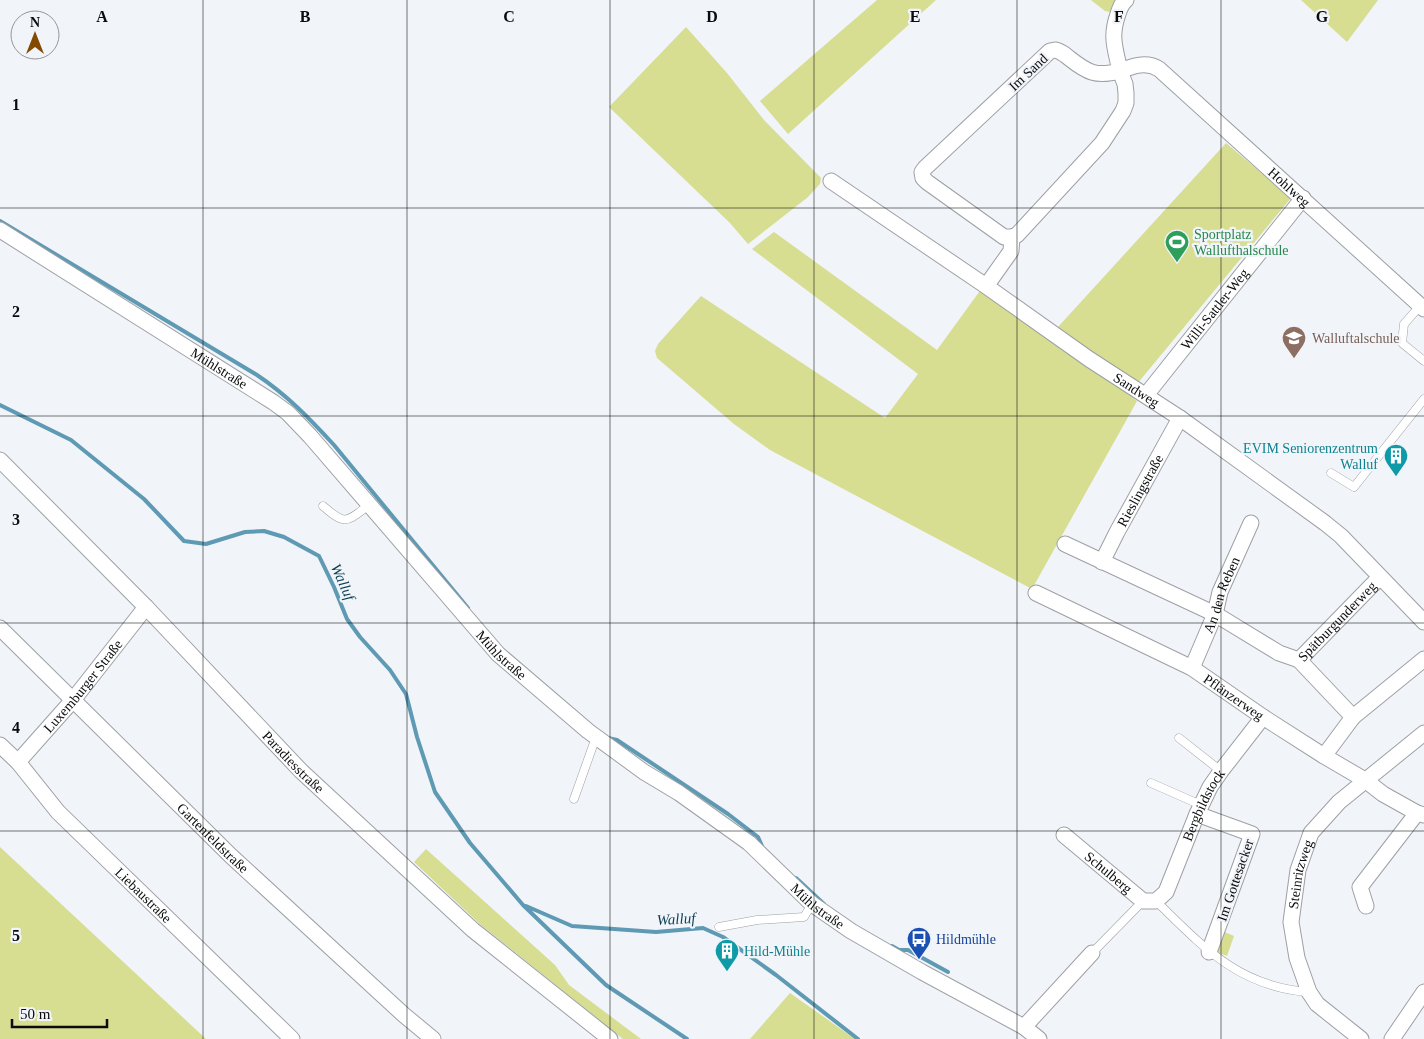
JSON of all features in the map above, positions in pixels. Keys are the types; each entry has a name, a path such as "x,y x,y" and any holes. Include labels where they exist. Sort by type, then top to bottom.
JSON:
{"street":[{"path":"989,282 1011,251 1012,237 1017,235 1096,150 1123,111 1126,102 1125,84 1112,38 1122,3 1126,0"},
{"name":"Im Sand","path":"1012,237 1004,237 927,182 922,178 922,172 1050,51 1060,50 1082,69 1092,73 1106,74 1120,71"},
{"name":"Hohlweg","path":"1120,71 1140,65 1154,66 1422,307"},
{"name":"Sandweg","path":"831,181 986,286 1089,359 1180,418 1325,523 1341,536 1379,578 1424,622"},
{"name":"Willi-Sattler-Weg","path":"1146,395 1302,198"},
{"name":"Mühlstraße","path":"0,230 150,323 280,408 310,436 498,654 596,737 749,843 812,904 859,936 1024,1027 1039,1039"},
{"name":"Rieslingstraße","path":"1102,562 1180,418"},
{"name":"Paradiesstraße","path":"0,460 146,607 301,771 473,930 610,1039"},
{"name":"An den Reben","path":"1192,668 1215,614 1220,592 1251,523"},
{"path":"1065,544 1215,614"},
{"name":"Spätburgunderweg","path":"1215,614 1278,653 1299,660 1379,578"},
{"name":"Pflänzerweg","path":"1036,593 1192,668 1324,756 1384,794 1421,814"},
{"name":"Luxemburger Straße","path":"18,762 74,700 146,607"},
{"name":"Gartenfeldstraße","path":"0,628 231,856 404,1015 433,1039"},
{"path":"1324,756 1352,717 1424,659"},
{"path":"1299,660 1352,717"},
{"name":"Bergbildstock","path":"1150,901 1166,892 1199,810 1221,771 1263,717"},
{"name":"Steinritzweg","path":"1361,1039 1317,1004 1296,958 1291,922 1298,870 1311,833 1339,802 1424,733"},
{"name":"Liebaustraße","path":"0,745 18,762 58,812 292,1039"},
{"name":"Im Gottesacker","path":"1199,810 1252,834 1209,952"},
{"path":"1366,906 1360,887 1421,814"},
{"name":"Schulberg","path":"1064,835 1150,901"},
{"path":"1024,1027 1092,954"},
{"path":"1392,1039 1424,992"}],"lane":[{"path":"1422,307 1404,324 1402,343 1424,362"},
{"path":"1331,473 1354,487 1424,399"},
{"path":"323,506 335,517 348,520 369,505"},
{"path":"574,799 596,737"},
{"path":"1179,738 1221,771"},
{"path":"1151,783 1199,810"},
{"path":"1092,954 1150,901 1209,952 1241,974 1291,991 1310,992"},
{"path":"719,927 758,920 804,917 812,904"}],"green space":[{"path":"877,0 936,0 788,134 760,101"},
{"path":"1091,0 1120,0 1110,12 1105,11"},
{"path":"1301,0 1378,0 1347,42"},
{"path":"686,27 727,73 764,120 821,178 820,184 808,197 748,244 730,223 609,107"},
{"name":"Sportplatz Wallufthalschule","path":"1226,143 1291,198 1137,384 1058,327"},
{"path":"774,232 937,350 982,288 1074,352 1137,401 1032,589 770,450 734,424 657,358 655,351 658,344 701,296 885,418 918,374 752,249"},
{"path":"0,847 206,1039 0,1039"},
{"path":"426,849 555,965 569,985 641,1039 623,1039 481,925 414,862"},
{"path":"1220,930 1234,936 1227,956 1212,950"},
{"path":"790,993 855,1039 750,1039"}],"waterway":[{"path":"0,221 257,375 288,399 334,445 468,608"},
{"name":"Walluf","path":"0,405 71,440 144,499 184,541 206,544 245,532 264,531 284,537 319,556 347,619 360,637 390,670 406,694 417,737 435,792 470,843 523,905 606,985 687,1039"},
{"path":"608,738 617,740 728,814 758,837 762,846"},
{"path":"796,878 824,904"},
{"name":"Walluf","path":"526,906 572,926 656,932 703,928 723,937 776,975 858,1039"},
{"path":"892,946 899,950 908,950 948,972"}],"place":[{"name":"Sportplatz Wallufthalschule","path":"1177,263"},
{"name":"Walluftalschule","path":"1294,359"},
{"name":"EVIM Seniorenzentrum Walluf","path":"1396,477"},
{"name":"Hildmühle","path":"919,960"},
{"name":"Hild-Mühle","path":"727,972"}]}
